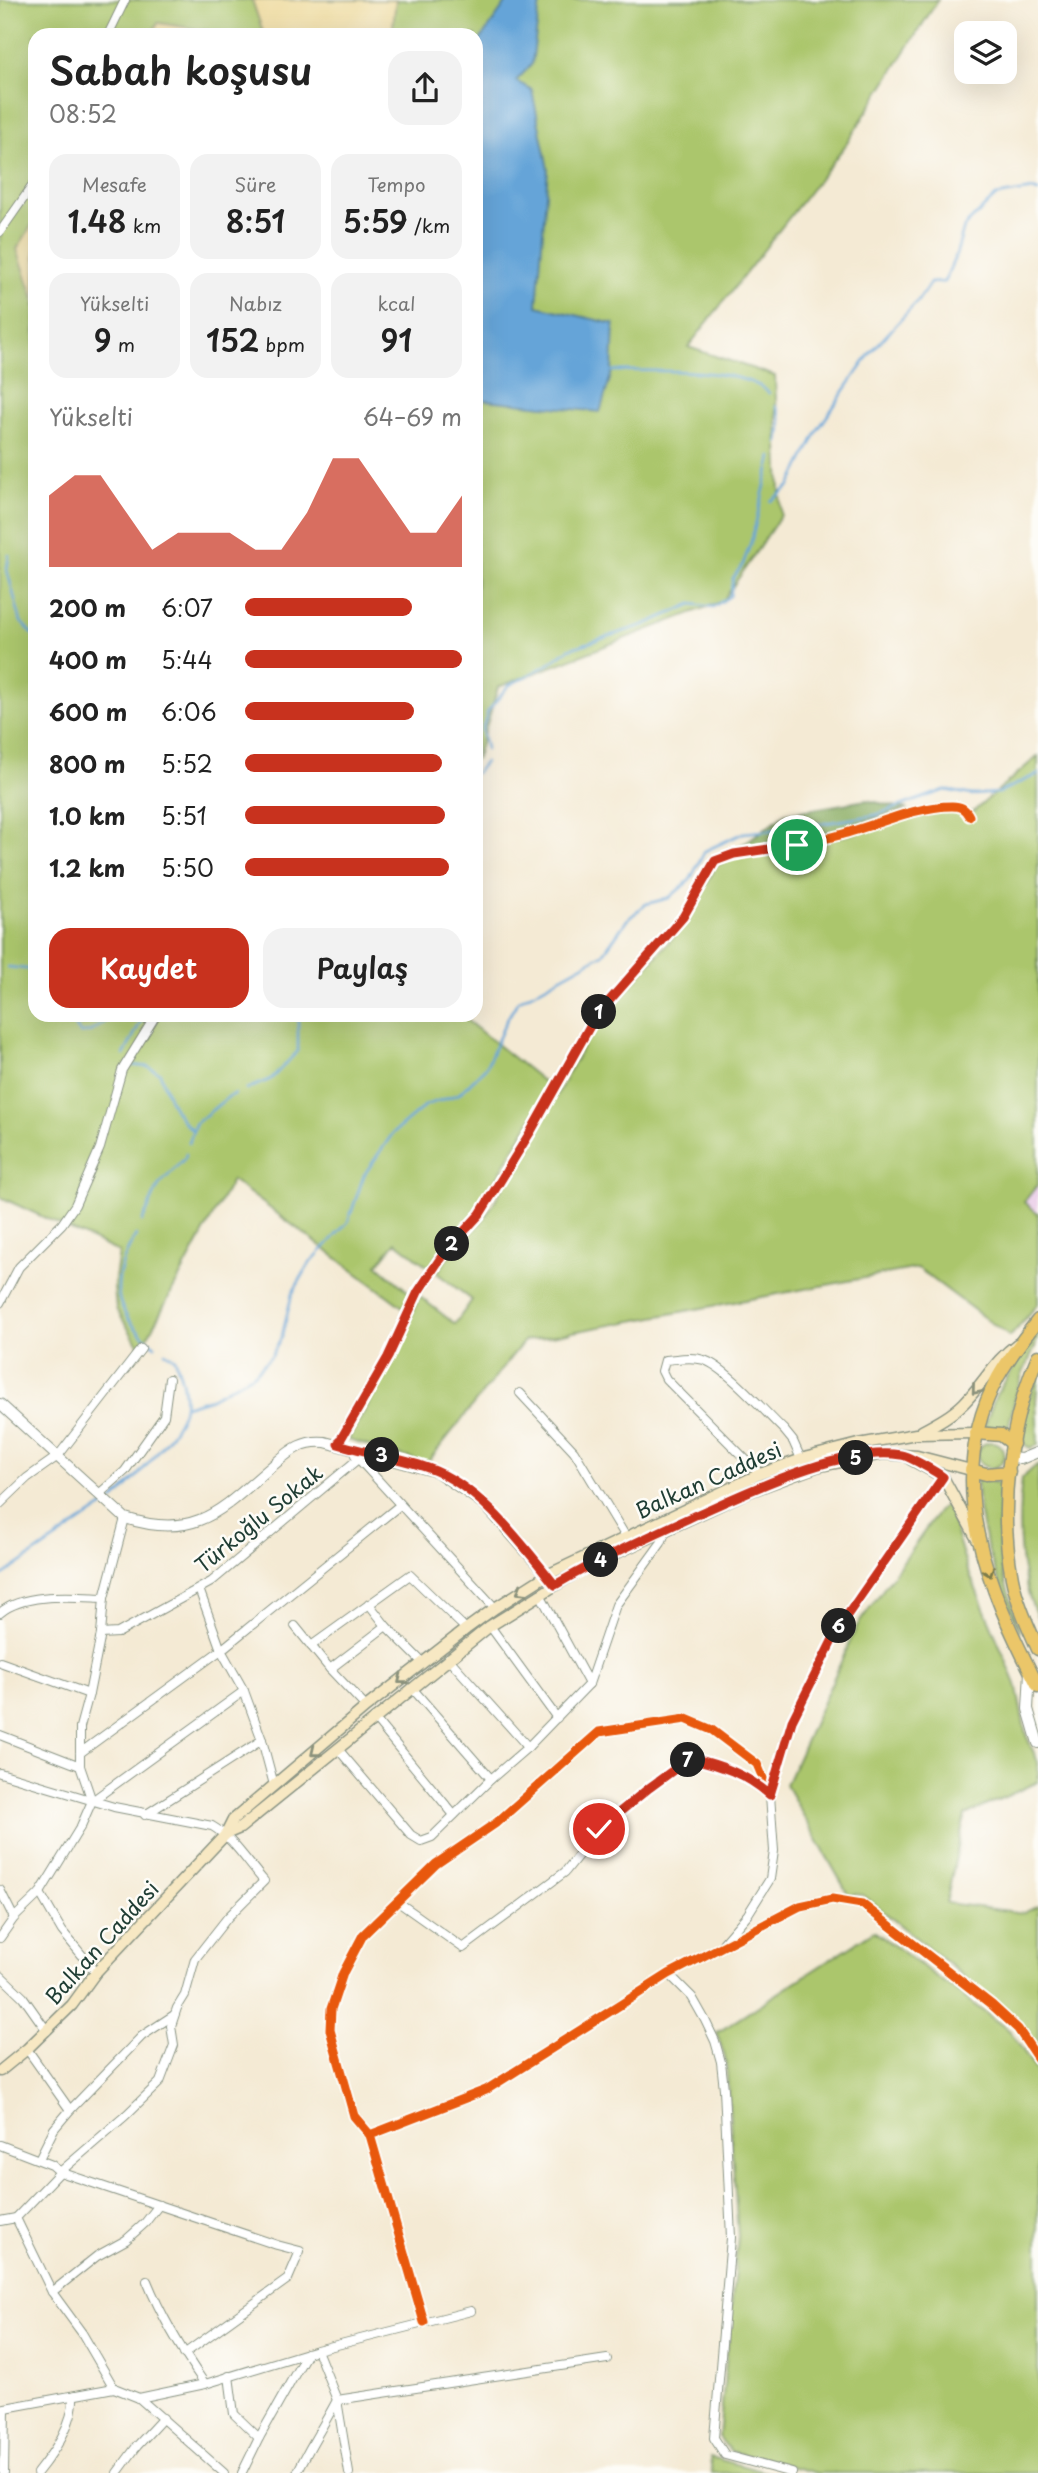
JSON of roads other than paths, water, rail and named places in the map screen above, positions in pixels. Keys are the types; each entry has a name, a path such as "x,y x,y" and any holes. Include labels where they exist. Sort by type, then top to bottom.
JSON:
{"highway":[{"path":"1038,1321 1022,1340 995,1383 976,1433 971,1470 972,1506 979,1543 1007,1622 1038,1686"},
{"path":"1038,1356 1026,1386 1012,1451 1007,1533 1011,1568 1021,1609 1038,1649"},
{"path":"976,1433 1001,1436 1012,1451"},
{"path":"971,1470 986,1474 1009,1472"}],"main road":[{"path":"916,1434 954,1413 1004,1353 1022,1340"},
{"name":"Balkan Caddesi","path":"0,2071 72,2006 96,1972 226,1834 233,1820 366,1707 495,1608 547,1576 760,1474 859,1444 916,1434 976,1433"},
{"path":"905,1455 943,1477 979,1543"},
{"name":"Balkan Caddesi","path":"226,1834 240,1828 490,1626 555,1585 667,1528 753,1490 818,1466 865,1456 905,1455 971,1470"},
{"path":"547,1576 555,1585"},
{"path":"366,1707 374,1718"}],"street":[{"path":"111,28 125,0"},
{"path":"0,232 28,192"},
{"path":"343,1446 418,1292 444,1253 480,1214 531,1131 595,1017 683,917 715,861 734,854 797,845 916,812 960,806 969,816"},
{"path":"0,1303 19,1267 62,1224 75,1205 100,1148 122,1070 152,1022"},
{"path":"0,1503 27,1478 58,1456 141,1349"},
{"path":"760,1474 666,1379 662,1371 665,1360 692,1357 706,1360 719,1368 784,1430 802,1460"},
{"path":"100,1495 125,1471 164,1416 169,1378"},
{"path":"520,1393 574,1451 626,1537"},
{"path":"0,1404 113,1508 125,1518 143,1524 178,1525 199,1522 226,1505 297,1446 314,1441 428,1468 469,1491 498,1518 547,1576"},
{"path":"343,1446 495,1608"},
{"path":"1012,1451 1021,1460 1038,1452"},
{"name":"Türkoğlu Sokak","path":"101,1634 118,1633 211,1582 358,1459"},
{"path":"770,1795 792,1721 839,1627 943,1477"},
{"path":"80,1754 221,1650 400,1505"},
{"path":"92,1801 80,1766 80,1727 101,1634 104,1598 125,1518"},
{"path":"338,1749 416,1839 421,1841 432,1837 558,1718 589,1684 616,1605 661,1543 667,1528"},
{"path":"311,1646 410,1574 466,1629"},
{"path":"199,1589 221,1650 244,1691 274,1785"},
{"path":"540,1594 589,1684"},
{"path":"0,1613 23,1601 64,1597 104,1598"},
{"path":"369,1604 386,1626 423,1663"},
{"path":"295,1626 366,1707"},
{"path":"330,1669 386,1626"},
{"path":"490,1626 558,1718"},
{"path":"448,1658 528,1747"},
{"path":"0,1662 89,1694"},
{"path":"1030,1671 1028,1709 1038,1743"},
{"path":"412,1688 491,1779"},
{"path":"0,1938 14,1918 40,1894 81,1826 92,1801 244,1691"},
{"path":"374,1718 454,1815"},
{"path":"424,2322 370,2135 357,2123 354,2116 331,2037 329,2020 335,1996 363,1935 436,1864 496,1823 598,1732 686,1719 712,1730 757,1764 770,1795 774,1851 770,1879 748,1914 720,1947"},
{"path":"0,1735 80,1766"},
{"path":"145,1815 261,1740"},
{"path":"398,1902 463,1948 565,1872 599,1829 690,1758 712,1763 753,1780 770,1795"},
{"path":"0,1773 145,1815 212,1826 226,1834 264,1881 228,1917 195,1959 186,1995 174,2015 171,2026 174,2045 160,2082 60,2172 16,2218 0,2221"},
{"path":"0,1890 14,1918"},
{"path":"40,1894 62,1931 96,1972"},
{"path":"370,2135 486,2090 669,1974 800,1906 832,1899 862,1903 992,2005 1018,2029 1038,2059"},
{"path":"669,1974 692,1997 705,2020 721,2062 724,2089 731,2238 714,2438 725,2455 792,2473"},
{"path":"0,1975 23,1997 47,2031"},
{"path":"39,2159 54,2129 70,2110 142,2036 174,2015"},
{"path":"27,2049 70,2110"},
{"path":"0,2145 39,2159 60,2172 300,2251 288,2279 184,2354"},
{"path":"52,2292 97,2256 126,2240 145,2224 159,2205"},
{"path":"16,2218 52,2292 82,2333 114,2388"},
{"path":"148,2281 160,2313 205,2384"},
{"path":"139,2398 205,2384 317,2350 471,2311"},
{"path":"317,2350 337,2400 349,2473"},
{"path":"242,2473 258,2438 307,2353"},
{"path":"337,2400 607,2359"},
{"path":"229,2376 234,2414 258,2438"},
{"path":"4,2473 2,2409 114,2388 139,2398 224,2473"},
{"path":"37,2473 53,2454 73,2408 73,2397"},
{"path":"297,2473 337,2400"},
{"path":"117,2473 163,2418"}],"water":[{"path":"508,0 538,0 540,3 532,64 516,81 532,90 548,169 537,306 614,324 612,372 600,412 483,400 483,36"}],"waterway":[{"path":"771,501 790,486 819,428 871,352 917,302 930,283 944,282 964,227 996,196 1033,190 1038,192"},
{"path":"612,371 717,374 756,384 769,393"},
{"path":"776,406 781,424 778,443"},
{"path":"483,727 488,711 508,686 549,664 569,649 644,625 692,604 713,607 730,596 733,578 743,564 751,542 772,457"},
{"path":"9,555 7,570 21,622 28,630"},
{"path":"483,735 486,749"},
{"path":"185,1406 211,1398 254,1374 272,1355 282,1336 292,1294 310,1263 348,1222 364,1175 393,1133 426,1105 459,1094 486,1067 518,1001 603,954 627,920 646,904 669,898 690,880 705,851 743,833 876,815 945,790 972,795 998,793 1038,774"},
{"path":"8,967 28,969"},
{"path":"72,1022 80,1033 92,1031 106,1022"},
{"path":"124,1055 140,1022"},
{"path":"247,1089 271,1079 298,1051 298,1022"},
{"path":"130,1065 148,1067 160,1073 176,1111 193,1131"},
{"path":"189,1143 195,1124 235,1094"},
{"path":"142,1222 159,1185 186,1154"},
{"path":"136,1235 121,1267 118,1295 130,1321 155,1346"},
{"path":"0,1577 113,1500 143,1470 166,1441 181,1415 184,1400 175,1358 165,1352"}]}
